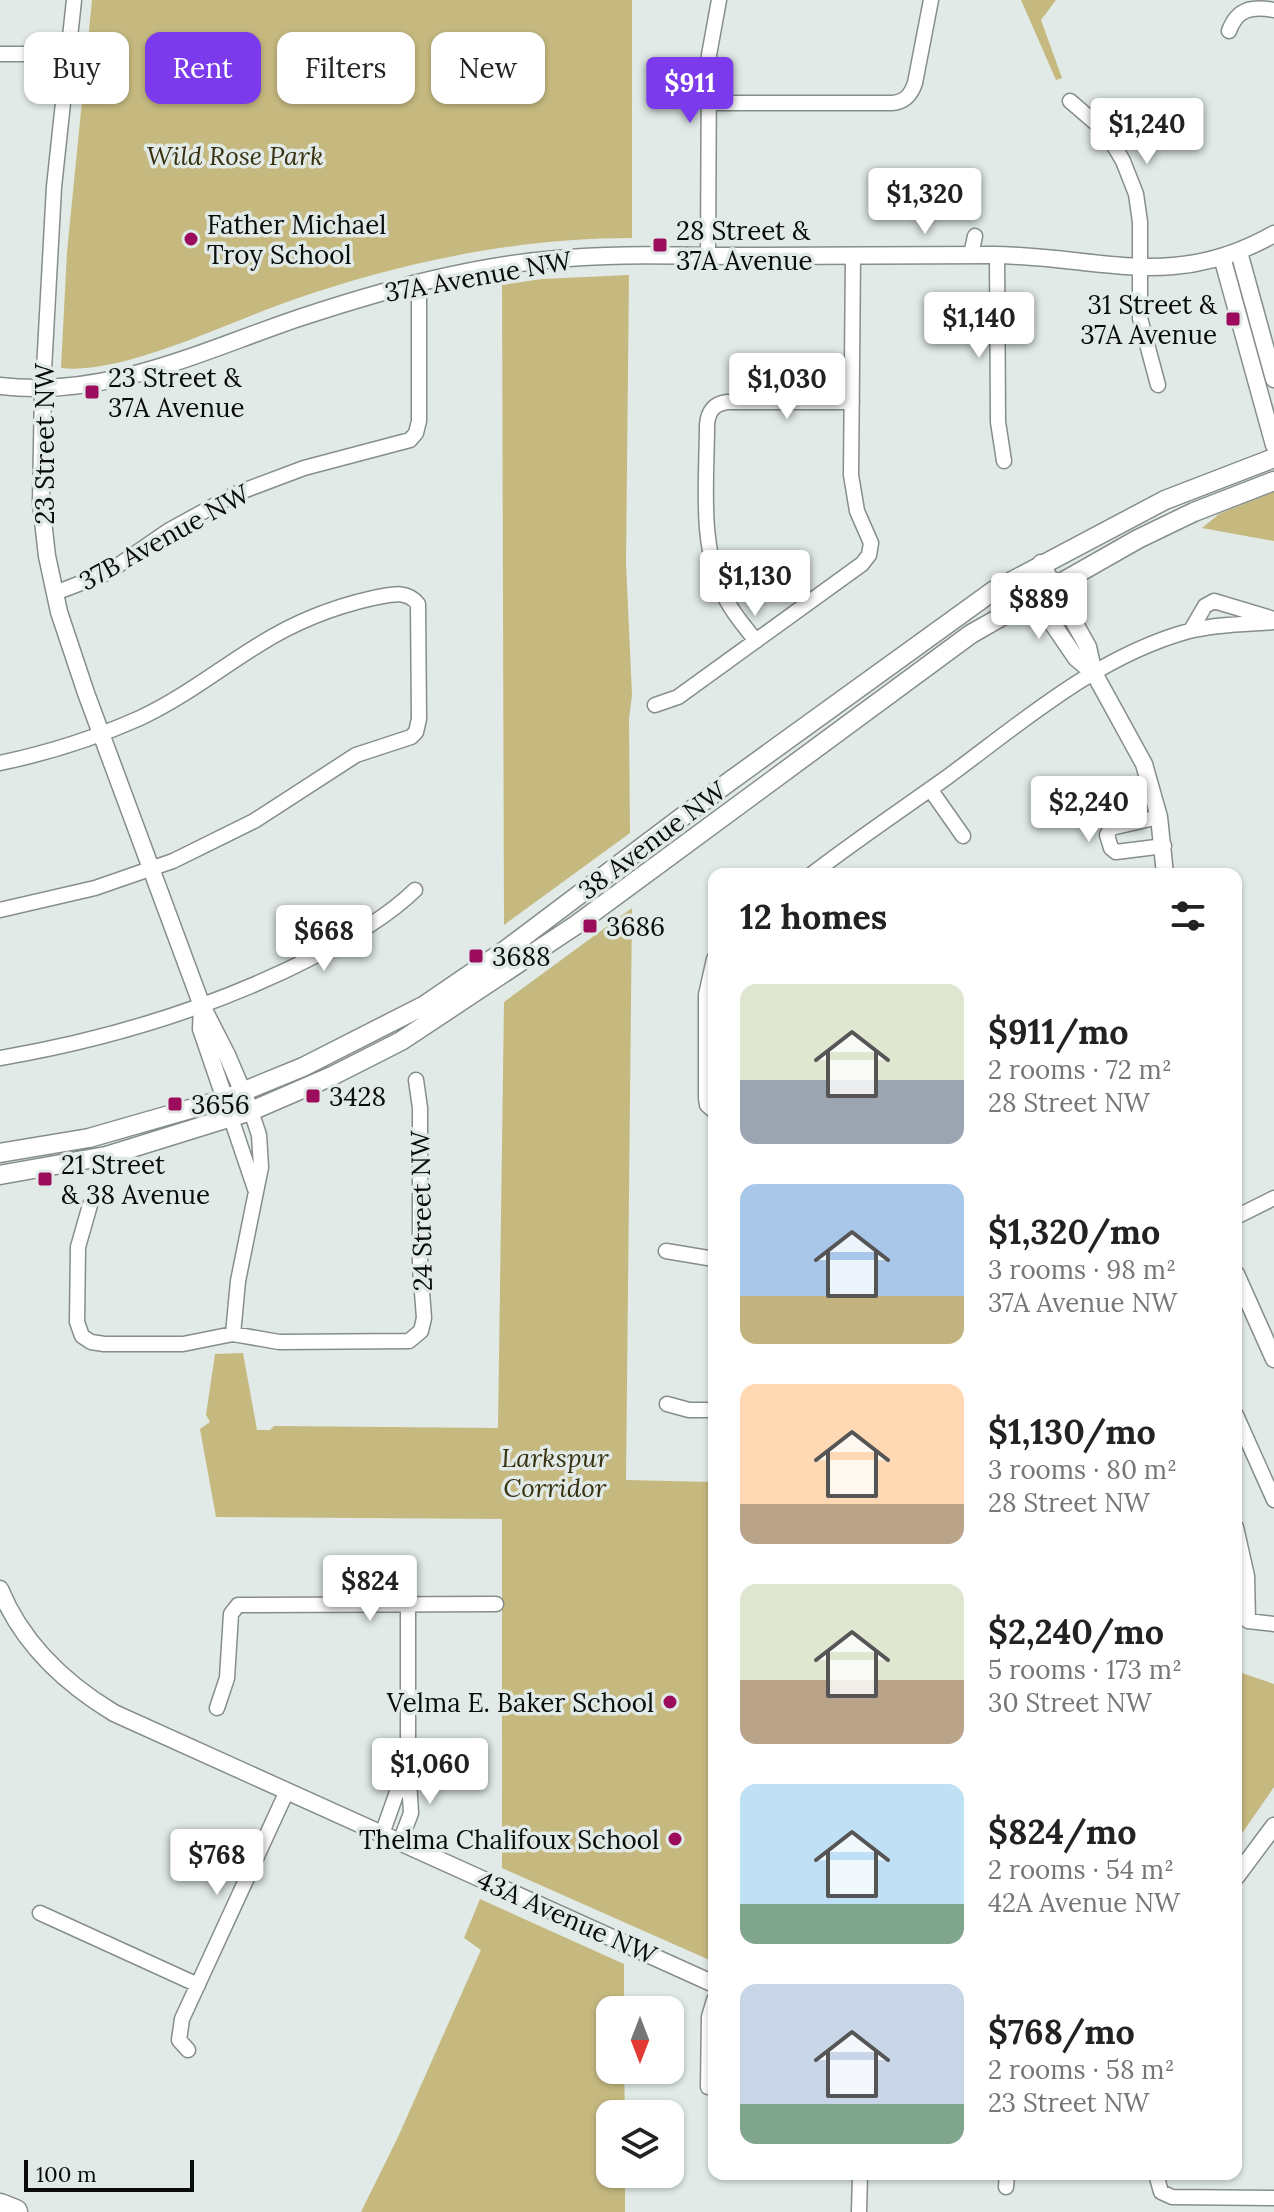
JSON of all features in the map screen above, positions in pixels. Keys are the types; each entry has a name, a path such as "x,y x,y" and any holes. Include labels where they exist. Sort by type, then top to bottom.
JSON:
{"highway":[{"path":"0,2206 15,2212"}],"main road":[{"name":"38 Avenue NW","path":"0,1153 89,1138 243,1093 303,1067 425,1005 993,591 1165,500 1274,458"},
{"name":"38 Avenue NW","path":"0,1175 106,1156 231,1118 319,1081 401,1041 576,925 971,634 1138,539 1194,512 1274,481"}],"street":[{"name":"23 Street NW","path":"70,32 74,0"},
{"path":"708,256 710,46 719,0"},
{"path":"709,103 892,103 906,99 915,83 931,0"},
{"path":"1229,31 1237,14 1248,9 1274,10"},
{"path":"0,54 24,54"},
{"path":"1070,101 1106,132 1129,174 1138,203 1141,326 1158,385"},
{"name":"23 Street NW","path":"63,104 52,210 41,503 55,593 69,643 202,1006 259,1135 261,1159 238,1281 233,1334"},
{"name":"37A Avenue NW","path":"0,386 89,386 124,379 301,317 419,283 556,259 997,255 1139,269 1183,266 1222,257 1274,234"},
{"path":"971,255 975,236"},
{"path":"1239,252 1274,379"},
{"path":"997,255 998,422 1004,461"},
{"path":"655,705 678,697 862,564 871,550 852,486 853,256"},
{"path":"1222,257 1274,445"},
{"name":"37B Avenue NW","path":"55,593 107,573 168,531 235,494 304,468 410,440 416,433 419,421 419,283"},
{"path":"756,641 727,602 710,556 707,532 707,425 712,409 727,402 852,402"},
{"path":"1041,563 1088,647 1094,673 1144,764 1159,817 1165,868"},
{"path":"1020,576 1076,658 1094,673"},
{"path":"0,763 46,753 102,734 161,707 269,639 322,613 393,594 408,595 418,604 419,719 416,732 411,737 356,755 254,821 151,869 66,897 0,910"},
{"path":"1191,630 1205,606 1214,601 1274,621"},
{"path":"820,868 1094,673 1145,647 1191,630 1274,621"},
{"path":"930,789 963,836"},
{"path":"1159,817 1111,828 1107,835 1111,848 1116,852 1164,846"},
{"path":"0,1058 99,1038 202,1006 275,976 335,945 395,909 415,890"},
{"path":"708,986 708,1102"},
{"name":"23 Street NW","path":"202,1006 201,1029 255,1189"},
{"name":"24 Street NW","path":"233,1334 279,1342 398,1343 414,1339 421,1331 424,1318 420,1266 420,1108 416,1080"},
{"path":"1242,1214 1274,1198"},
{"path":"90,1205 80,1235 77,1258 77,1329 86,1339 96,1343 154,1345 199,1342 233,1334"},
{"path":"666,1251 708,1258"},
{"path":"1242,1287 1274,1358"},
{"path":"667,1404 689,1410 708,1410"},
{"path":"1242,1430 1274,1500"},
{"path":"1242,1554 1247,1576 1248,1621 1274,1624"},
{"name":"43A Avenue NW","path":"0,1589 18,1622 43,1657 82,1694 114,1713 708,1981"},
{"path":"217,1708 227,1678 230,1621 234,1608 251,1603 496,1604"},
{"path":"400,1842 411,1813 408,1604"},
{"path":"382,1834 408,1764"},
{"path":"188,2050 181,2045 178,2035 287,1791"},
{"path":"1242,1869 1274,1826"},
{"path":"40,1913 198,1985"},
{"path":"859,2212 860,2180"},
{"path":"1158,2180 1161,2192 1180,2197 1274,2198"}],"green space":[{"name":"Wild Rose Park","path":"92,0 632,0 632,238 544,243 457,255 329,288 143,356 114,364 61,368 67,252 82,104 129,104 129,32 89,32"},
{"path":"1021,0 1056,0 1041,20 1062,78 1056,80"},
{"path":"629,275 626,563 632,695 629,719 630,833 504,925 502,285 542,279"},
{"path":"1274,492 1274,541 1202,528 1219,514"},
{"name":"Larkspur Corridor","path":"632,908 626,1480 708,1482 708,1959 502,1868 502,1519 216,1517 200,1429 210,1422 206,1415 215,1354 243,1353 257,1430 270,1430 274,1426 498,1428 504,1002"},
{"path":"1242,1673 1274,1684 1274,1787 1242,1833"},
{"path":"480,1899 624,1964 624,1996 596,1996 596,2084 624,2084 625,2100 596,2100 596,2188 625,2188 625,2212 361,2212 398,2137 481,1950 464,1938"}],"place":[{"name":"Father Michael Troy School","path":"191,239"},
{"name":"28 Street & 37A Avenue","path":"660,245"},
{"name":"31 Street & 37A Avenue","path":"1233,319"},
{"name":"23 Street & 37A Avenue","path":"92,392"},
{"name":"3686","path":"590,926"},
{"name":"3688","path":"476,956"},
{"name":"3428","path":"313,1096"},
{"name":"3656","path":"175,1104"},
{"name":"21 Street & 38 Avenue","path":"45,1179"},
{"name":"Velma E. Baker School","path":"670,1702"},
{"name":"Thelma Chalifoux School","path":"675,1839"}]}
